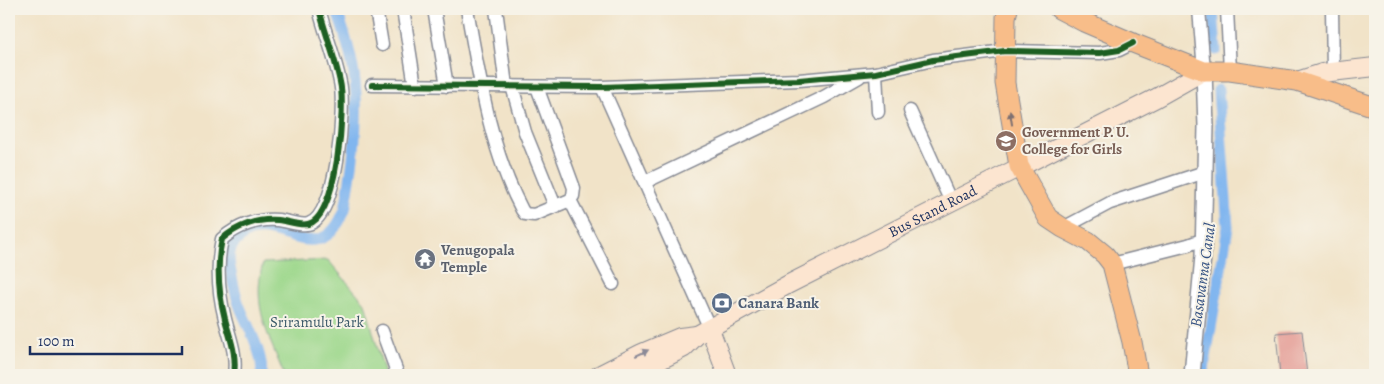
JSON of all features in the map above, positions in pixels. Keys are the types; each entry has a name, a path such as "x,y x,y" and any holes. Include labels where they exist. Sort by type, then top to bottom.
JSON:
{"main road":[{"path":"1008,9 1006,17 1005,82 1019,166 1048,218 1088,241 1105,255 1112,264 1132,342 1138,375"},
{"path":"1059,9 1133,43 1204,71 1230,71 1297,81 1375,107"},
{"path":"1297,81 1322,73 1375,67"},
{"name":"Bus Stand Road","path":"631,375 684,348 703,332 789,284 1156,98 1204,71"},
{"path":"703,332 727,375"},
{"name":"Bus Stand Road","path":"599,375 680,336 703,332"}],"street":[{"path":"234,375 234,348 225,319 217,272 222,238 245,224 260,221 276,220 309,224 322,214 332,185 342,127 342,96 340,81 319,9"},
{"path":"376,9 382,45"},
{"path":"403,9 415,86"},
{"path":"434,9 447,86"},
{"path":"467,9 492,129 503,167 522,210 525,214 534,215 570,200 574,193 572,180 537,87"},
{"path":"496,9 509,86 554,206"},
{"path":"1192,375 1204,239 1206,126 1199,9"},
{"path":"1227,9 1230,71"},
{"path":"1332,9 1334,72"},
{"path":"372,85 602,87 800,80 869,74 934,60 1005,51 1100,53 1119,50 1133,43"},
{"path":"645,182 869,74"},
{"path":"869,74 878,112"},
{"path":"824,97 826,78"},
{"path":"602,87 645,182 703,332"},
{"path":"910,111 951,202"},
{"path":"1063,228 1110,203 1205,172"},
{"path":"570,200 612,284"},
{"path":"1112,264 1204,239"},
{"path":"382,331 398,375"}],"green space":[{"name":"Sriramulu Park","path":"328,260 365,303 385,375 284,375 263,321 260,307 259,293 263,263"}],"building":[{"path":"1302,331 1307,375 1280,375 1276,333"}],"waterway":[{"path":"261,375 262,367 258,350 235,292 229,258 230,251 239,239 251,231 265,230 308,240 322,238 334,229 345,209 354,152 356,94 354,72 336,9"},
{"name":"Basavanna Canal","path":"1213,9 1216,50"},
{"name":"Basavanna Canal","path":"1203,375 1228,227 1218,90"}],"cycle path":[{"path":"234,375 234,353 219,289 218,269 222,239 234,230 263,220 308,224 318,217 326,203 332,183 340,136 342,95 338,73 319,9"},
{"path":"372,85 602,87 799,80 876,73 933,60 1005,51 1100,53 1119,50 1133,43"}],"place":[{"name":"Government P. U. College for Girls","path":"1006,141"},
{"name":"Venugopala Temple","path":"425,259"},
{"name":"Canara Bank","path":"722,303"}]}
